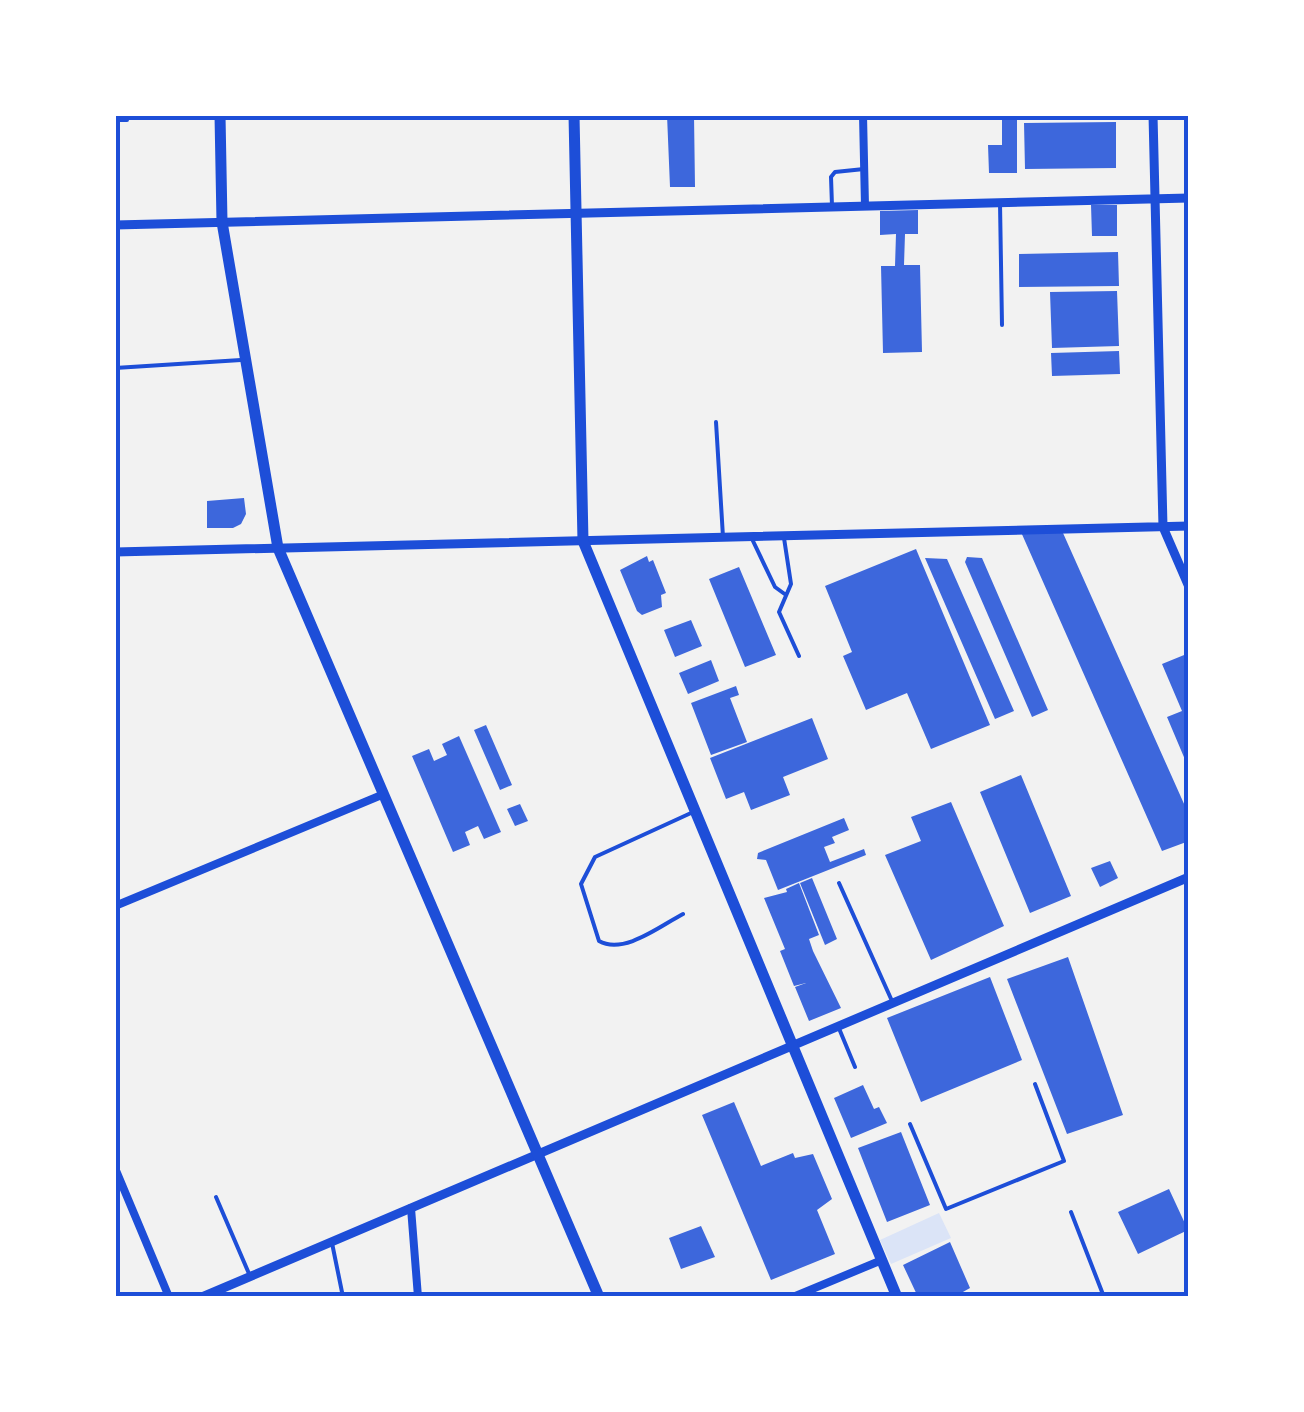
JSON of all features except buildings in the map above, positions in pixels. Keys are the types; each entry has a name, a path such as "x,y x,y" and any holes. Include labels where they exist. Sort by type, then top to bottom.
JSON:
{"main road":[{"path":"220,115 222,222 278,548 598,1297"},
{"path":"574,115 583,541 897,1297"}],"street":[{"path":"863,115 866,206"},
{"path":"1153,115 1163,527 1189,586"},
{"path":"115,224 1189,198"},
{"path":"115,552 1189,526"},
{"path":"115,906 384,794"},
{"path":"202,1297 1189,876"},
{"path":"115,1168 169,1297"},
{"path":"411,1208 418,1297"},
{"path":"793,1297 882,1260"}],"lane":[{"path":"115,120 126,120"},
{"path":"832,207 835,172 864,169"},
{"path":"1000,203 1002,324"},
{"path":"115,368 246,360"},
{"path":"716,422 722,537"},
{"path":"752,536 775,587 786,595"},
{"path":"784,536 791,584 779,612 798,656"},
{"path":"683,914 626,944 609,947 599,941 581,884 595,857 695,811"},
{"path":"839,883 893,1003"},
{"path":"838,1026 855,1067"},
{"path":"910,1124 946,1209 1064,1160 1034,1084"},
{"path":"216,1197 250,1276"},
{"path":"1071,1212 1104,1297"},
{"path":"331,1242 343,1297"}],"shaded area":[{"path":"939,1213 951,1238 891,1264 880,1240"}]}
